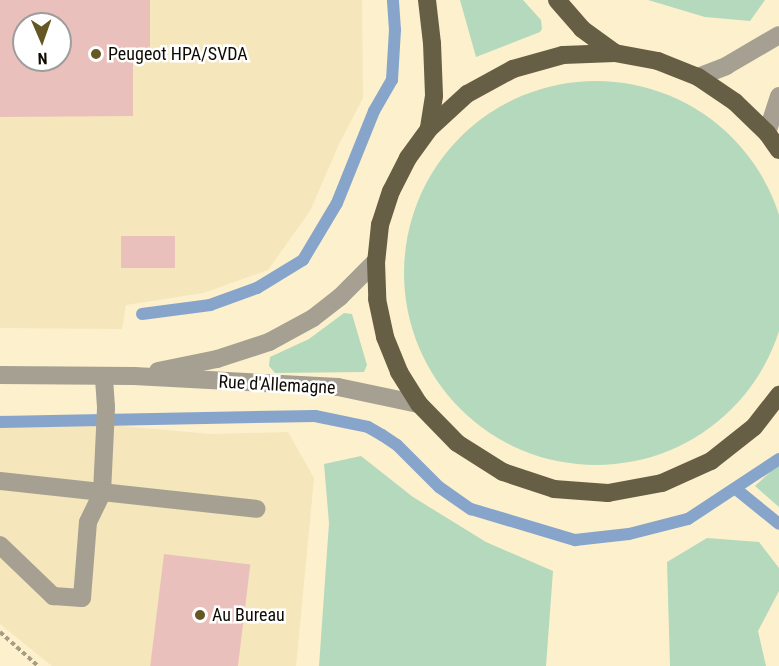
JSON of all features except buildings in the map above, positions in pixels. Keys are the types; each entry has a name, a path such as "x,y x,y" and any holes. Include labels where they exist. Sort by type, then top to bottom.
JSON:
{"main road":[{"path":"427,0 432,43 434,96 429,129"},
{"path":"557,0 582,29 615,53"},
{"path":"779,150 767,133 735,102 698,77 658,61 615,53 563,55 513,69 467,94 429,129 408,158 391,190 380,225 376,261 377,299 385,337 399,372 419,404 457,443 502,472 554,489 608,493 662,483 711,461 754,427 779,395"}],"street":[{"path":"698,77 726,66 779,35"},
{"path":"767,133 779,96"},
{"name":"Rue d'Allemagne","path":"134,376 217,359 269,342 313,318 340,297 376,261"},
{"name":"Rue d'Allemagne","path":"0,375 134,376 338,387 419,404"},
{"path":"0,545 52,596 82,598 88,522 102,493 106,407 104,376"},
{"path":"0,481 256,509"}],"path":[{"path":"0,632 38,666"}],"shaded area":[{"path":"0,0 362,0 363,98 339,144 310,211 268,270 203,293 126,305 122,329 0,328"},
{"path":"0,415 211,434 288,432 314,478 296,666 52,666 0,624"}],"green space":[{"path":"460,0 523,0 541,20 542,29 540,32 476,57"},
{"path":"648,0 765,0 750,21 705,17"},
{"path":"596,81 633,85 669,96 703,114 732,137 755,166 773,200 784,236 788,273 784,310 773,346 755,380 732,409 703,432 669,450 633,461 596,465 559,461 523,450 489,432 460,409 437,380 419,346 408,310 404,273 408,236 419,200 437,166 460,137 489,114 523,96 559,85"},
{"path":"344,313 352,314 367,365 364,372 275,373 269,366 270,357 309,339"},
{"path":"361,456 413,497 486,542 553,571 546,666 319,666 329,523 324,464"},
{"path":"779,464 779,507 755,486"},
{"path":"707,538 759,542 779,568 779,591 758,631 766,666 670,666 667,562"}],"waterway":[{"path":"142,314 210,305 257,288 303,260 337,203 374,111 392,80 395,30 393,0"},
{"path":"0,422 315,416 368,427 382,435 397,445 439,487 471,509 575,540 629,534 688,519 779,459"},
{"path":"736,489 779,524"}],"place":[{"name":"Peugeot HPA/SVDA","path":"96,54"},
{"name":"Au Bureau","path":"200,615"}]}
